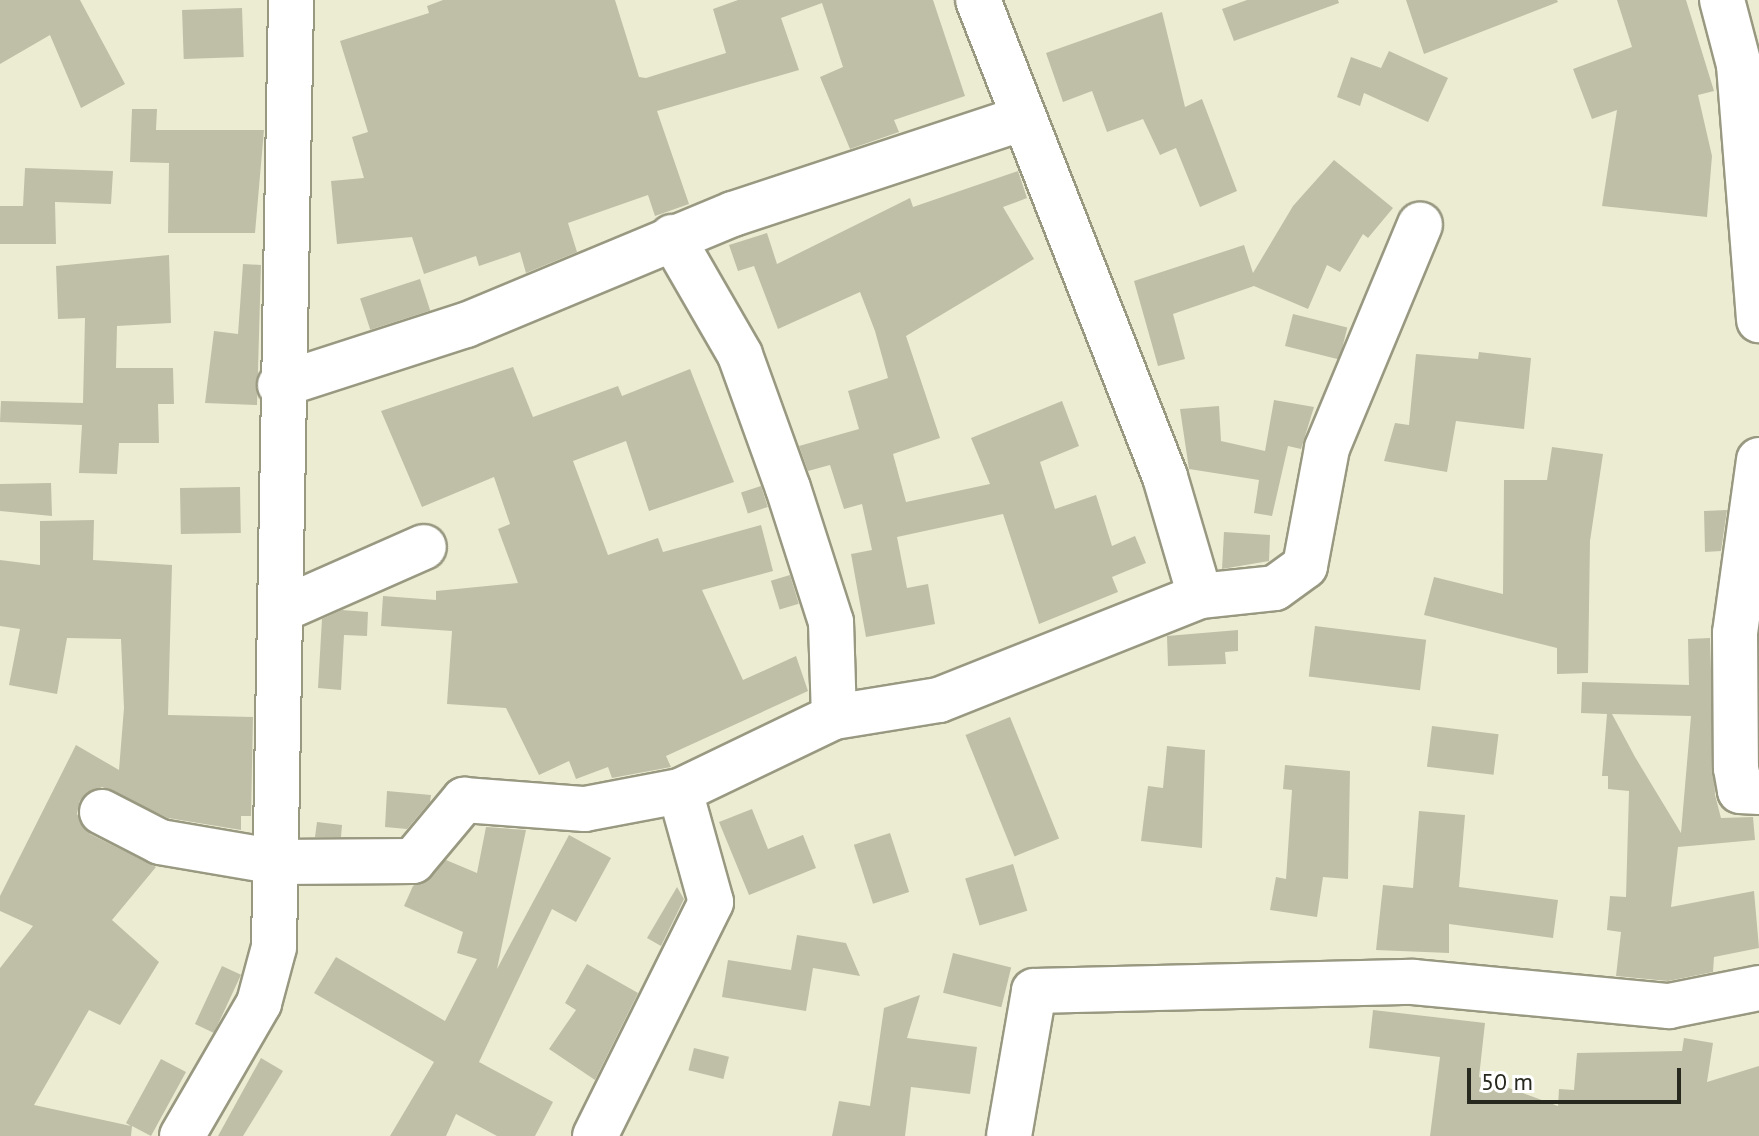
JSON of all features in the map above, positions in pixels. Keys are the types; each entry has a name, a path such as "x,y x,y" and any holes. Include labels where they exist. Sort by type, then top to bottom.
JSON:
{"street":[{"path":"978,0 1165,477 1200,596"},
{"path":"1722,0 1739,65 1754,191 1759,320"},
{"path":"182,1136 270,977 277,862 281,610 280,385 297,2"},
{"path":"280,385 466,325 672,237 1023,118"},
{"path":"102,812 160,842 277,862 413,861 464,800 585,809 680,791 834,717 939,700 1200,596 1275,588 1305,566 1327,448 1420,225"},
{"path":"672,237 740,355 788,488 831,622 834,717"},
{"path":"1759,460 1735,633 1736,768 1740,791 1759,792"},
{"path":"281,610 424,547"},
{"path":"595,1136 711,902 680,791"},
{"path":"1009,1136 1034,991 1413,982 1669,1006 1759,988"}],"building":[{"path":"0,0 80,0 125,84 81,108 50,35 0,64"},
{"path":"443,0 615,0 639,77 646,78 726,53 713,9 738,0 933,0 965,96 894,120 899,132 850,149 820,77 843,67 822,3 781,18 799,70 657,111 689,204 655,216 648,195 568,223 577,252 526,273 520,252 479,266 476,256 424,274 412,237 337,244 331,181 364,178 352,137 368,132 340,41 429,13 427,6"},
{"path":"1247,0 1338,0 1339,3 1234,41 1222,9"},
{"path":"1406,0 1557,0 1558,2 1424,54"},
{"path":"1617,0 1686,0 1714,91 1698,95 1712,156 1707,217 1602,206 1617,110 1592,119 1573,69 1632,47"},
{"path":"242,8 244,57 184,59 182,10"},
{"path":"1162,12 1185,107 1202,99 1237,191 1200,207 1176,148 1160,155 1143,119 1107,132 1092,91 1063,102 1046,53"},
{"path":"1389,51 1448,78 1428,122 1364,93 1360,106 1337,97 1351,57 1381,68"},
{"path":"132,109 157,109 156,130 264,130 255,233 168,233 169,163 130,162"},
{"path":"1334,160 1393,208 1368,238 1363,234 1340,272 1327,265 1308,309 1254,286 1173,314 1185,359 1158,366 1134,281 1244,245 1253,273 1293,206"},
{"path":"25,168 113,171 111,204 55,202 56,244 0,244 0,206 23,206"},
{"path":"1018,171 1027,198 1003,207 1034,259 906,336 940,438 893,454 906,502 990,484 971,438 1062,401 1079,446 1040,462 1055,509 1096,495 1112,546 1135,536 1146,563 1112,577 1118,592 1039,624 1003,514 897,537 907,588 928,584 935,624 866,637 851,554 872,550 862,504 844,509 830,465 808,471 799,446 859,429 848,391 888,378 875,331 860,292 778,329 754,266 738,271 729,245 767,233 777,264 910,198 913,207"},
{"path":"169,255 171,323 117,326 116,368 173,368 174,404 158,404 159,443 119,443 117,474 79,473 82,425 0,422 1,401 83,403 85,318 58,319 56,266"},
{"path":"243,264 261,265 257,405 205,403 214,331 238,334"},
{"path":"420,279 430,310 370,330 360,298"},
{"path":"1293,314 1347,328 1339,360 1285,346"},
{"path":"1479,352 1531,358 1524,429 1456,421 1447,472 1384,461 1395,423 1409,425 1416,354 1478,359"},
{"path":"513,367 533,417 618,386 622,396 690,369 734,482 649,511 626,441 573,461 608,555 658,538 663,552 761,525 773,571 702,590 743,680 796,656 808,691 666,756 671,767 612,778 608,767 576,779 569,761 539,775 506,708 447,704 452,631 381,626 383,596 436,600 436,591 518,583 498,529 510,524 494,477 422,507 381,411"},
{"path":"1274,400 1314,407 1301,449 1288,446 1272,516 1254,513 1259,480 1189,469 1180,409 1219,406 1221,441 1265,451"},
{"path":"1552,447 1603,454 1590,541 1588,673 1557,674 1557,648 1424,615 1434,577 1503,594 1504,480 1547,480"},
{"path":"51,483 52,516 0,511 0,484"},
{"path":"761,486 768,507 748,513 741,492"},
{"path":"240,487 241,533 181,534 180,488"},
{"path":"1727,510 1721,551 1705,552 1704,511"},
{"path":"94,520 93,560 172,565 168,715 253,717 251,816 241,816 241,830 168,818 102,787 80,800 77,814 90,834 156,867 112,920 159,962 120,1025 89,1010 34,1105 131,1126 126,1123 161,1059 186,1072 151,1136 132,1126 131,1136 0,1136 0,968 33,926 0,911 0,896 76,745 119,770 124,708 121,639 67,638 57,694 9,685 20,629 0,626 0,560 40,565 40,521"},
{"path":"1224,532 1270,535 1269,561 1222,569"},
{"path":"790,575 799,604 780,610 771,581"},
{"path":"342,610 368,612 367,636 344,635 341,690 318,688 322,619"},
{"path":"1315,626 1426,640 1420,690 1309,677"},
{"path":"1238,630 1238,651 1225,652 1226,664 1168,666 1167,636"},
{"path":"1710,638 1715,795 1721,818 1753,817 1755,840 1678,847 1671,907 1754,891 1759,948 1714,957 1713,972 1668,981 1616,976 1621,932 1607,930 1610,896 1626,897 1629,791 1608,789 1608,776 1602,776 1607,714 1581,713 1582,682 1689,685 1688,639","holes":["1612,714 1691,716 1681,833"]},
{"path":"1010,717 1059,838 1015,856 965,735"},
{"path":"1432,726 1499,734 1494,775 1427,767"},
{"path":"1167,746 1205,750 1202,848 1141,841 1148,786 1163,788"},
{"path":"1285,765 1350,771 1348,879 1323,877 1317,917 1270,910 1276,877 1286,879 1292,790 1283,789"},
{"path":"387,791 431,795 430,802 407,829 385,827"},
{"path":"752,809 768,849 803,835 816,868 749,895 719,822"},
{"path":"1419,811 1465,815 1459,887 1558,900 1553,938 1449,924 1449,953 1376,950 1383,885 1413,888"},
{"path":"317,822 342,825 341,837 315,837"},
{"path":"486,827 526,830 497,969 569,835 611,858 576,922 552,909 479,1062 553,1102 535,1136 497,1136 456,1114 446,1136 390,1136 434,1062 314,993 336,957 445,1021 477,959 457,953 463,932 404,906 413,886 446,860 477,873"},
{"path":"890,833 909,892 873,904 854,845"},
{"path":"1013,864 1027,911 980,925 965,879"},
{"path":"677,887 684,899 661,946 647,938"},
{"path":"797,935 846,943 860,976 813,968 806,1011 722,997 728,960 791,970"},
{"path":"953,953 1011,968 1001,1007 943,993"},
{"path":"587,964 638,993 595,1080 549,1049 576,1010 565,1003"},
{"path":"222,966 241,975 214,1033 195,1024"},
{"path":"920,995 907,1038 977,1047 970,1094 911,1087 905,1136 832,1136 839,1101 870,1106 884,1008"},
{"path":"1373,1010 1485,1023 1479,1077 1558,1106 1559,1089 1574,1090 1577,1053 1682,1051 1684,1038 1713,1043 1707,1082 1759,1066 1759,1136 1430,1136 1440,1057 1369,1048"},
{"path":"694,1048 729,1057 723,1079 688,1070"},
{"path":"261,1058 283,1071 243,1136 218,1136"}]}
